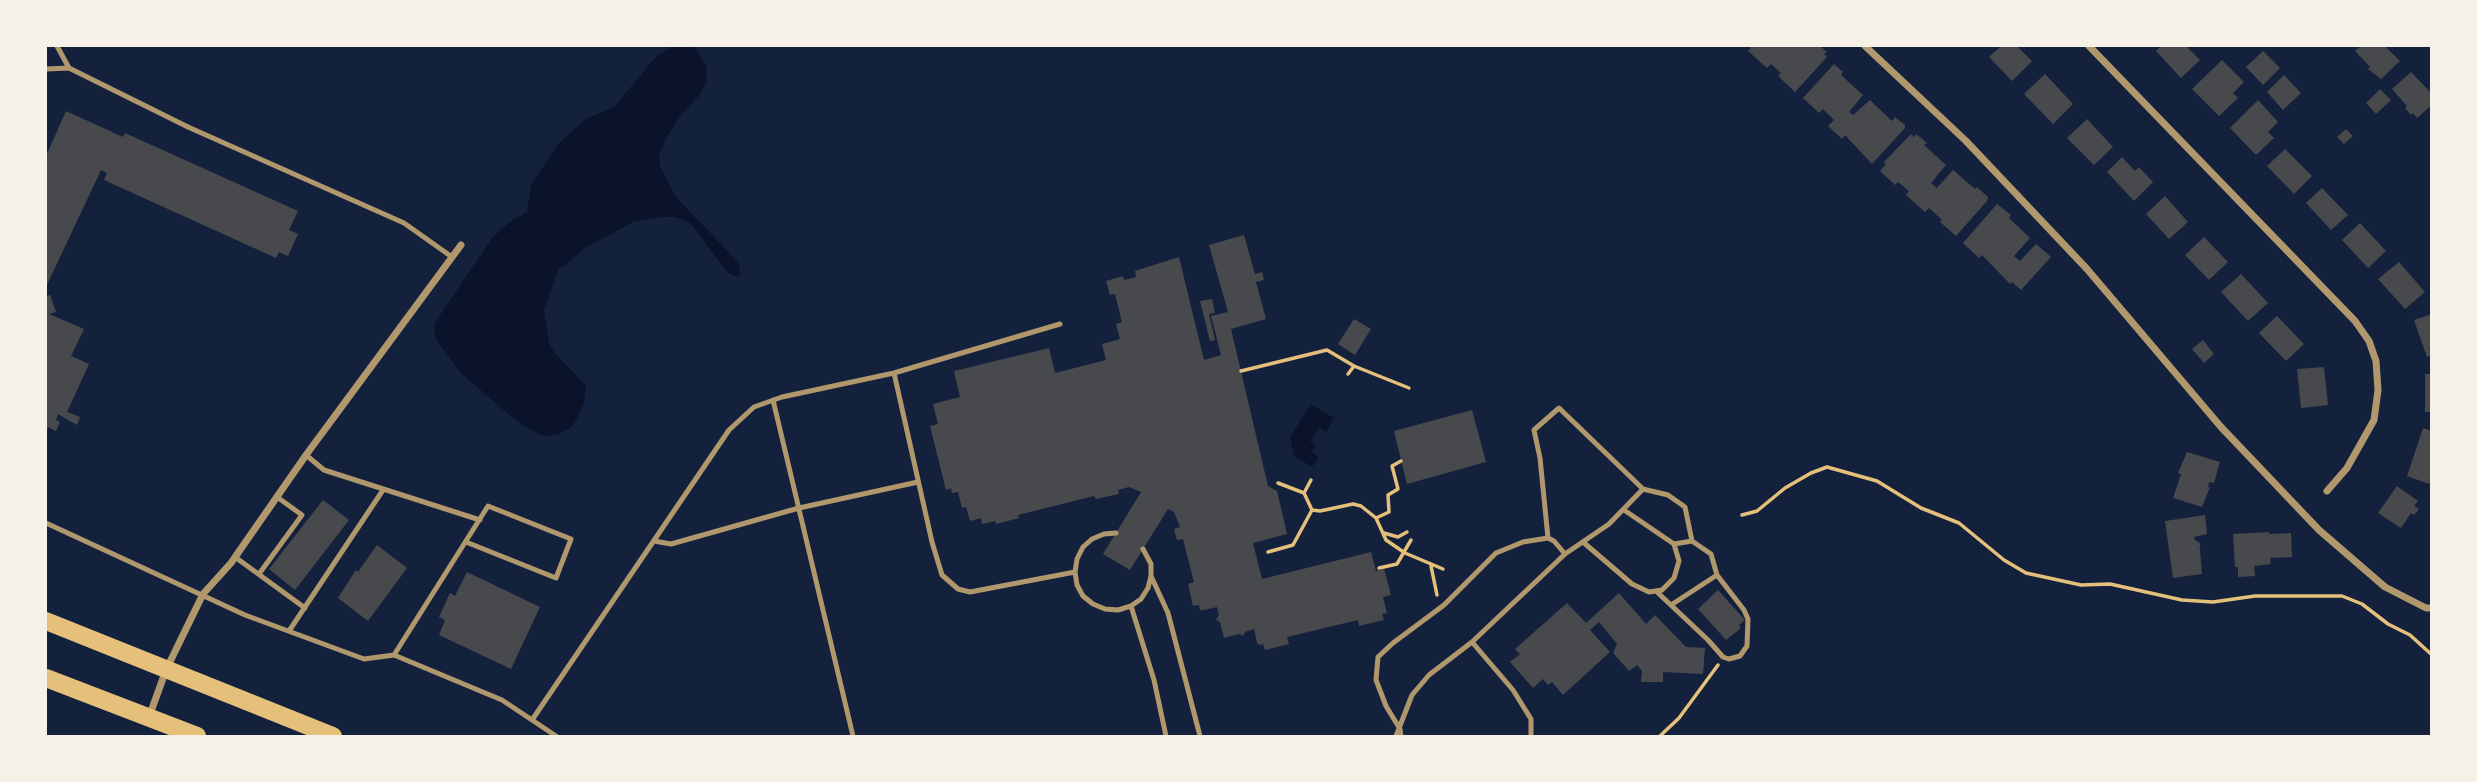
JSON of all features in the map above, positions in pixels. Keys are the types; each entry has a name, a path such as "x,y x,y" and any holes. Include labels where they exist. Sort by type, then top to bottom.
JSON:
{"highway":[{"path":"46,621 332,737"},
{"path":"46,678 197,737"}],"street":[{"path":"1865,46 1966,141 2087,269 2221,428 2319,530 2385,587 2431,608"},
{"path":"2089,46 2355,321 2369,341 2376,361 2378,390 2374,420 2353,458 2328,491"},
{"path":"149,717 166,670 203,594 235,556 461,245"}],"lane":[{"path":"57,46 69,68"},
{"path":"46,69 69,68 188,127 404,223 452,257"},
{"path":"532,720 729,430 754,407 773,400 894,373 1060,324"},
{"path":"894,373 942,575 958,589 970,592 1075,572"},
{"path":"773,400 853,737"},
{"path":"1548,538 1541,458 1534,430 1559,408 1643,489 1668,495 1685,507 1692,541"},
{"path":"306,455 324,470 480,520"},
{"path":"654,541 671,544 799,509 918,482"},
{"path":"1399,737 1412,695 1429,675 1472,642 1565,554 1624,510 1643,489"},
{"path":"289,631 383,490"},
{"path":"259,574 302,515 277,497"},
{"path":"394,655 488,506 571,539 556,578 466,542"},
{"path":"1583,542 1632,584 1649,592 1662,590 1674,578 1679,561 1674,544 1624,510"},
{"path":"46,523 246,615 364,659 394,655 502,699 556,737"},
{"path":"1116,533 1092,539 1083,547 1077,559 1077,584 1083,596 1093,604 1118,610 1141,598 1148,588 1151,576 1151,564 1143,548"},
{"path":"1400,729 1386,706 1376,680 1378,657 1444,605 1496,553 1523,542 1548,538 1565,554"},
{"path":"1656,591 1723,657 1729,659 1740,656 1747,646 1748,619 1717,575 1711,554 1692,541 1674,544"},
{"path":"235,556 305,608"},
{"path":"1671,605 1717,575"},
{"path":"1151,576 1168,613 1200,737"},
{"path":"1130,606 1154,680 1166,737"},
{"path":"1472,642 1513,690 1531,719 1531,737"}],"path":[{"path":"1241,371 1328,350 1354,366 1409,388"},
{"path":"1348,374 1354,366"},
{"path":"1376,518 1389,512 1388,495 1398,489 1392,466 1401,461"},
{"path":"1742,515 1757,511 1785,488 1827,467 1877,481 1922,509 1959,523 2004,560 2026,573 2081,586 2110,584 2182,600 2213,602 2255,597 2342,596 2362,604 2388,624 2410,635 2431,655"},
{"path":"1304,493 1311,480"},
{"path":"1278,483 1304,493 1312,510"},
{"path":"1312,510 1320,511 1353,504 1361,506 1376,518 1386,540 1405,553 1443,569"},
{"path":"1268,552 1293,545 1312,510"},
{"path":"1382,533 1398,537 1407,532"},
{"path":"1379,568 1397,564 1411,540"},
{"path":"1431,566 1439,604"},
{"path":"1660,737 1679,718 1723,657"}],"water":[{"path":"672,46 692,46 696,49 706,66 707,80 701,93 666,138 659,156 660,166 675,196 739,263 740,274 736,277 727,272 690,223 675,217 633,222 587,247 558,270 544,311 549,343 554,352 586,386 584,404 573,426 559,434 538,434 514,419 462,374 437,341 434,330 436,321 493,237 511,221 527,212 531,185 559,143 586,119 614,107 654,59"},
{"path":"1311,404 1334,418 1326,432 1319,428 1310,441 1316,445 1311,452 1319,457 1312,467 1294,456 1290,437"}],"building":[{"path":"1748,46 1820,46 1827,52 1824,54 1827,57 1795,92 1778,76 1781,73 1771,64 1767,68 1748,51 1751,48"},
{"path":"2001,46 2017,46 2032,61 2012,81 1989,57"},
{"path":"2161,46 2186,46 2200,60 2181,78 2156,51"},
{"path":"2361,46 2385,46 2400,61 2381,79 2368,69 2370,67 2355,51"},
{"path":"2263,51 2280,68 2263,85 2246,67"},
{"path":"2222,60 2244,82 2233,93 2238,98 2219,116 2192,89"},
{"path":"1834,64 1843,72 1841,75 1863,95 1849,112 1853,115 1870,100 1892,121 1895,117 1905,125 1872,164 1845,135 1842,139 1828,126 1834,120 1823,109 1819,113 1803,98"},
{"path":"2411,72 2432,94 2432,105 2417,118 2413,113 2411,115 2392,89"},
{"path":"2045,74 2073,104 2053,124 2024,94"},
{"path":"2284,75 2301,93 2283,110 2267,92"},
{"path":"2380,89 2391,100 2376,114 2366,103"},
{"path":"2258,100 2278,122 2268,132 2274,138 2256,155 2230,128"},
{"path":"66,111 123,137 125,133 298,211 289,230 298,234 288,256 279,252 276,258 104,180 107,173 101,170 46,287 46,156"},
{"path":"2087,119 2113,147 2094,165 2067,138"},
{"path":"2346,129 2353,136 2344,144 2337,137"},
{"path":"1911,134 1914,137 1916,134 1927,143 1924,145 1946,165 1931,183 1937,188 1953,170 1988,197 1956,236 1929,208 1925,212 1906,195 1909,191 1898,182 1895,185 1880,171 1886,164 1884,162"},
{"path":"2285,149 2312,176 2294,194 2267,166"},
{"path":"2122,157 2135,171 2139,167 2153,182 2134,201 2107,172"},
{"path":"2322,188 2348,215 2331,230 2306,203"},
{"path":"2165,196 2188,222 2169,239 2146,214"},
{"path":"1997,204 2011,215 2009,218 2030,238 2014,256 2020,261 2036,244 2051,257 2021,290 2012,282 2010,284 1982,255 1979,258 1963,243"},
{"path":"2360,223 2386,251 2368,268 2342,240"},
{"path":"1244,235 1255,274 1262,272 1264,280 1256,282 1266,319 1231,329 1268,486 1277,491 1287,534 1253,543 1262,579 1371,552 1376,571 1384,569 1391,595 1383,597 1387,613 1382,614 1384,620 1359,626 1358,620 1287,637 1289,644 1265,650 1263,644 1259,645 1257,642 1254,629 1245,632 1243,636 1239,634 1224,638 1220,622 1216,620 1219,615 1217,607 1200,610 1199,605 1193,606 1188,584 1194,582 1183,539 1177,540 1174,529 1180,527 1174,512 1168,509 1130,570 1103,554 1141,492 1129,487 1118,490 1119,494 1096,499 1094,496 1018,515 1019,518 996,524 995,521 982,524 981,518 970,521 966,507 962,508 958,492 952,493 951,488 946,490 930,426 938,424 933,404 960,397 954,371 1049,348 1055,373 1106,360 1102,344 1120,339 1116,324 1122,322 1115,294 1110,295 1106,281 1123,276 1124,280 1136,277 1135,271 1179,257 1204,360 1221,355 1211,316 1228,312 1209,245"},
{"path":"2204,237 2228,262 2209,280 2185,255"},
{"path":"2399,262 2425,292 2405,309 2378,279"},
{"path":"2241,274 2268,303 2248,321 2221,292"},
{"path":"50,295 56,312 49,314 84,329 71,356 89,364 67,412 80,417 77,425 58,414 56,420 60,422 56,431 48,427 46,434 46,296"},
{"path":"1212,299 1215,313 1209,314 1215,340 1210,341 1200,301"},
{"path":"2432,314 2432,355 2427,357 2414,320"},
{"path":"2277,316 2304,344 2286,361 2259,333"},
{"path":"1354,319 1371,329 1355,355 1338,344"},
{"path":"2203,340 2214,354 2204,363 2192,349"},
{"path":"2324,367 2328,405 2301,408 2297,369"},
{"path":"2425,374 2432,374 2432,412 2425,412"},
{"path":"1472,410 1486,462 1407,484 1394,431"},
{"path":"2423,428 2432,431 2432,477 2429,484 2407,476"},
{"path":"2187,452 2220,462 2214,483 2209,482 2210,487 2202,507 2173,498 2181,474 2178,473"},
{"path":"2397,486 2418,501 2414,506 2419,509 2414,515 2411,513 2401,528 2378,513"},
{"path":"323,500 349,520 295,590 269,569"},
{"path":"2205,515 2207,534 2194,537 2200,543 2198,548 2202,574 2173,578 2165,521"},
{"path":"2291,533 2292,557 2270,558 2271,564 2254,566 2255,576 2238,577 2233,534"},
{"path":"377,545 407,568 368,621 338,598"},
{"path":"467,572 540,607 511,669 439,635 445,620 439,617 450,593 455,596"},
{"path":"1718,590 1745,620 1739,625 1741,628 1726,640 1698,609"},
{"path":"1619,593 1646,624 1655,615 1686,647 1705,648 1703,674 1663,672 1663,682 1641,682 1642,671 1637,665 1629,671 1613,653 1617,644 1599,622 1590,630 1610,652 1563,695 1552,682 1548,685 1543,679 1533,688 1510,662 1520,654 1515,649 1567,603 1586,623"}]}
